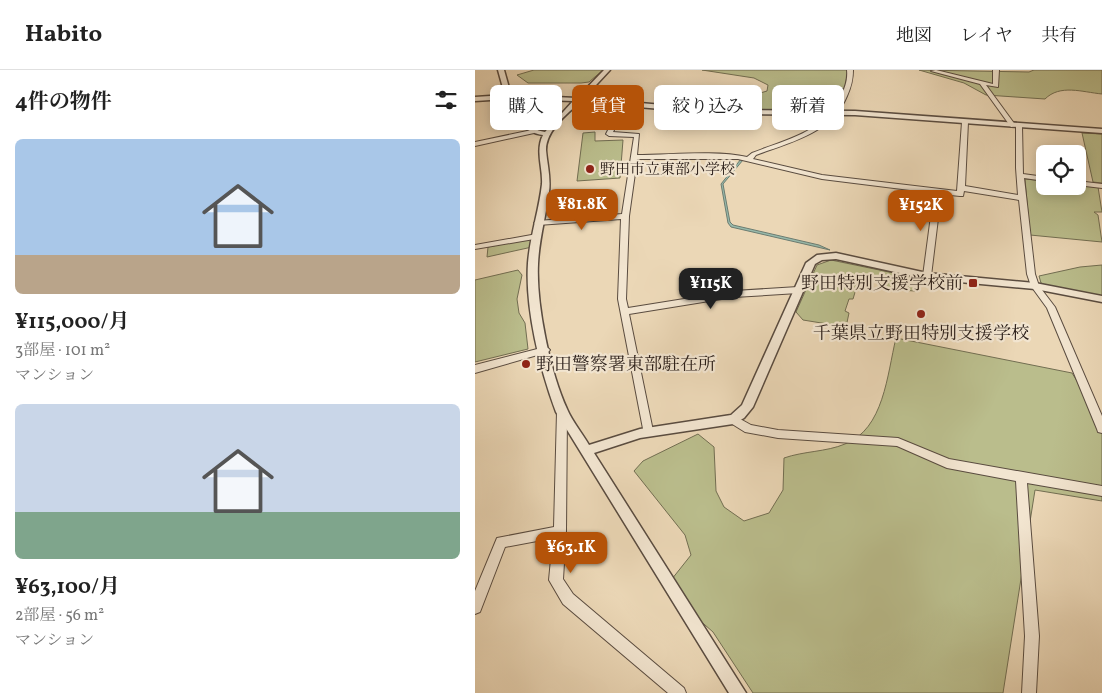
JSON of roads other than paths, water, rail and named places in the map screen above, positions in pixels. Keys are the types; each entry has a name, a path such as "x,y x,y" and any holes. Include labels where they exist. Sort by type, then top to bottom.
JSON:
{"street":[{"path":"501,70 504,85"},
{"path":"594,85 607,70"},
{"path":"844,96 851,77 850,70"},
{"path":"934,71 996,86 996,70"},
{"path":"982,84 1016,126 1027,252 1035,286 1051,307 1101,424"},
{"path":"475,99 490,98"},
{"path":"644,106 719,112 772,112"},
{"path":"572,109 547,134 543,151 546,180 533,263 533,287 552,384 562,412 738,693"},
{"path":"844,112 1102,132"},
{"path":"634,157 714,156 749,159 822,176 960,194 965,122"},
{"path":"611,130 609,134 637,135 625,216 622,299 648,431"},
{"path":"749,159 754,154 812,130"},
{"path":"475,144 532,132 547,134"},
{"path":"1021,176 1036,178"},
{"path":"1086,184 1102,186"},
{"path":"961,188 1023,198"},
{"path":"927,276 938,192"},
{"path":"538,223 625,216"},
{"path":"475,247 537,236"},
{"path":"586,451 616,439 648,431 733,419 740,415 747,407 811,262 827,255 927,276 1035,286 1102,299"},
{"path":"624,312 729,296 798,290"},
{"path":"475,369 545,350"},
{"path":"562,412 560,531 556,580 568,599 679,693"},
{"path":"733,419 749,429 778,434 892,441 947,463 1102,491"},
{"path":"1021,476 1031,636 1029,693"},
{"path":"475,606 501,542 560,531"}],"place":[{"name":"野田市立東部小学校","path":"590,169"},
{"name":"野田特別支援学校前","path":"973,283"},
{"name":"千葉県立野田特別支援学校","path":"921,314"},
{"name":"野田警察署東部駐在所","path":"526,364"}]}
